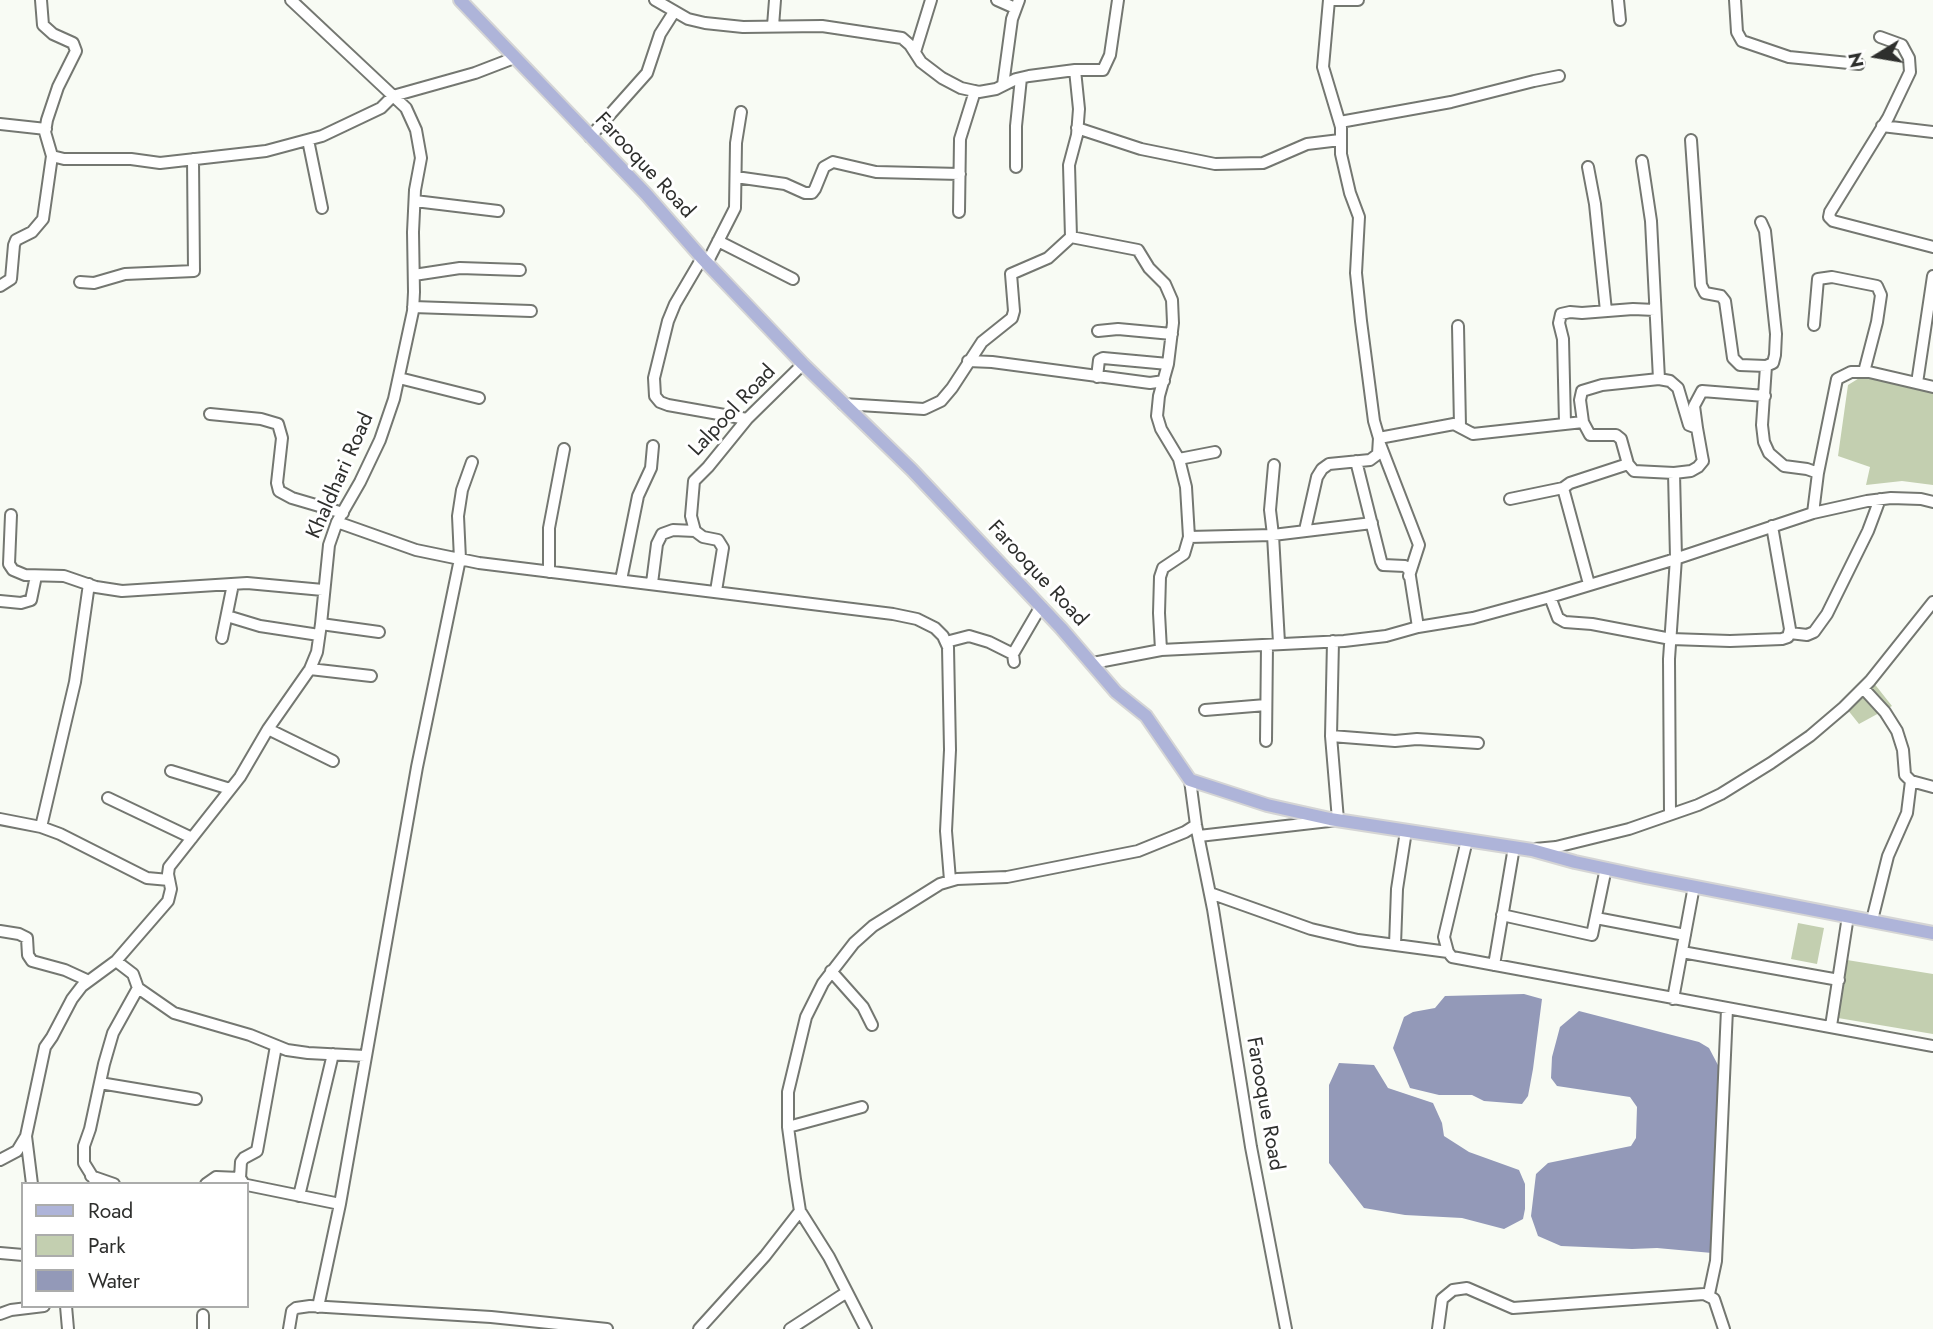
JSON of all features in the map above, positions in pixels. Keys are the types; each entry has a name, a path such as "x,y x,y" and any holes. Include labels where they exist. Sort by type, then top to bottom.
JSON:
{"main road":[{"name":"Farooque Road","path":"460,0 646,194 803,364 912,470 1041,606 1116,692 1146,716 1190,780"},
{"path":"1190,780 1266,805 1338,820 1532,850 1606,868 1933,933"}],"street":[{"path":"0,286 11,279 16,240 32,232 43,219 52,156 47,144 46,129 54,97 75,55 76,47 73,43 53,34 43,25 41,0"},
{"name":"Khaldhari Road","path":"32,1182 26,1136 45,1047 72,999 89,981 116,961 168,901 171,889 169,867 230,789 310,669 317,652 329,545 340,517 380,440 399,378 413,307 415,201 421,158 416,130 406,108 291,0"},
{"path":"655,0 688,19 705,23 743,27 822,26 902,38 921,62 942,78 961,88 975,91 988,91 1021,78 1075,70 1098,71 1106,67 1118,0"},
{"path":"773,26 775,0"},
{"path":"915,52 931,0"},
{"path":"997,0 1017,4 1003,85"},
{"path":"1358,0 1330,0 1323,67 1340,122 1341,154 1359,217 1356,273 1370,397 1379,440 1419,545 1409,576"},
{"path":"1618,0 1620,20"},
{"path":"1735,0 1737,32 1742,41 1789,57 1858,64"},
{"path":"590,137 647,73 660,34 674,12"},
{"path":"1880,37 1902,45 1909,58 1910,72 1829,217 1832,221 1933,247"},
{"path":"52,156 64,159 131,159 160,163 253,154 322,136 381,108 393,96 475,73 514,58"},
{"path":"843,404 885,408 930,407 941,401 982,342 1012,318 1014,311 1011,274 1048,258 1071,237 1069,165 1079,109 1075,70"},
{"path":"1340,122 1451,102 1559,76"},
{"path":"1016,167 1016,126 1021,78"},
{"path":"959,212 960,139 975,91"},
{"path":"741,112 736,143 735,208 718,241 675,304 654,378 655,396 660,402 747,419"},
{"path":"0,124 46,129"},
{"path":"1882,126 1933,132"},
{"path":"1077,128 1141,149 1214,164 1263,163 1307,144 1340,140"},
{"path":"308,140 321,208"},
{"path":"1691,140 1702,290 1721,296 1725,301 1735,362 1740,365 1766,366 1773,363 1776,334 1765,231 1761,222"},
{"path":"80,282 94,283 125,274 194,271 193,159"},
{"path":"1642,161 1651,221 1659,379"},
{"path":"736,177 785,184 812,193 824,167 833,162 876,173 960,174"},
{"path":"1588,167 1595,204 1606,310"},
{"path":"415,201 498,211"},
{"path":"1071,237 1138,250 1149,268 1166,284 1173,312 1168,364 1159,396 1157,416 1161,429 1179,459 1186,487 1189,537 1184,554 1163,568 1160,577 1161,650"},
{"path":"718,241 793,279"},
{"path":"414,275 460,268 520,270"},
{"path":"1917,383 1933,276"},
{"path":"1814,325 1818,279 1832,277 1877,286 1881,295 1877,322 1864,372"},
{"path":"413,307 531,311"},
{"path":"1565,423 1560,317 1570,312 1655,310"},
{"path":"1458,326 1460,426"},
{"path":"1098,331 1118,329 1172,334"},
{"path":"1097,377 1100,360 1103,358 1168,364"},
{"path":"968,361 1150,383 1164,381"},
{"name":"Lalpool Road","path":"695,531 691,516 694,481 747,419 803,364"},
{"path":"1766,366 1762,425 1764,442 1769,453 1784,466 1807,469 1818,474"},
{"path":"1813,513 1837,379 1851,372 1864,372 1933,387"},
{"path":"399,378 479,398"},
{"path":"1697,428 1689,425 1678,388 1670,381 1659,379 1602,385 1582,391 1580,400 1583,422 1590,435 1616,435 1621,439 1628,464 1640,473 1691,471 1701,465 1702,456 1694,406 1702,391 1765,396"},
{"path":"210,414 261,419 278,424 282,438 277,483 279,491 416,550 479,563 716,591 917,619 935,628 946,642 950,739 946,831 950,880"},
{"path":"1379,440 1454,424 1472,434 1583,422"},
{"path":"1305,530 1317,477 1322,469 1329,464 1370,460 1378,454 1379,440"},
{"path":"621,580 638,496 651,468 653,446"},
{"path":"549,572 550,520 564,449"},
{"path":"1179,459 1215,452"},
{"path":"1356,461 1381,561 1383,565 1405,566 1409,570 1418,627"},
{"path":"318,1307 340,1204 417,767 460,559 459,508 472,462"},
{"path":"1510,499 1563,488 1570,483 1628,464"},
{"path":"1266,741 1266,705 1273,644 1273,535 1270,510 1274,465"},
{"path":"1670,814 1671,639 1676,558 1674,473"},
{"path":"1563,488 1590,584"},
{"path":"1093,663 1161,650 1386,636 1418,627 1473,618 1550,597 1813,513 1880,499 1907,498 1933,502"},
{"path":"1550,597 1561,621 1671,639 1759,640 1782,639 1790,633 1807,635 1814,632 1828,614 1868,531 1880,499"},
{"path":"11,515 8,559 10,568 18,572 36,576 64,576 109,590 138,591 233,584 272,584 323,590"},
{"path":"1189,537 1273,535 1372,523"},
{"path":"1772,526 1790,633"},
{"path":"652,583 657,544 662,534 673,530 695,531 703,537 722,543 716,591"},
{"path":"0,601 21,603 30,600 34,595 36,576"},
{"path":"41,827 73,694 89,584"},
{"path":"222,638 233,584"},
{"path":"1532,850 1556,847 1629,829 1699,805 1771,764 1810,736 1863,688 1933,602"},
{"path":"946,642 969,636 989,642 1013,658 1041,606"},
{"path":"227,616 260,626 379,632"},
{"path":"866,1329 829,1257 800,1211 788,1127 788,1092 798,1043 814,999 831,971 854,943 873,926 929,890 950,880 1007,877 1138,850 1185,832 1338,820 1331,736 1333,641"},
{"path":"310,669 371,676"},
{"path":"1863,688 1891,720 1901,740 1903,772 1911,781 1933,787"},
{"path":"1205,710 1266,705"},
{"path":"268,729 333,761"},
{"path":"1331,736 1478,743"},
{"path":"171,771 230,789"},
{"name":"Farooque Road","path":"1190,780 1251,1147 1286,1329"},
{"path":"1872,920 1888,856 1907,813 1911,781"},
{"path":"108,798 192,838"},
{"path":"0,819 41,827 147,878 169,880"},
{"path":"1395,945 1397,889 1406,831"},
{"path":"1467,840 1444,937 1452,957 1933,1046"},
{"path":"1494,965 1514,847"},
{"path":"1502,915 1592,935 1606,868"},
{"path":"1673,999 1694,886"},
{"path":"1210,893 1311,929 1358,940 1448,952"},
{"path":"1831,1026 1848,916"},
{"path":"1596,918 1685,935"},
{"path":"0,931 27,938 28,955 32,961 65,970 89,981"},
{"path":"1682,952 1839,980"},
{"path":"116,961 132,974 138,988 174,1013 300,1052 365,1056"},
{"path":"831,971 863,1007 872,1025"},
{"path":"94,1180 82,1154 113,1033 138,988"},
{"path":"1709,1294 1716,1261 1727,1009"},
{"path":"208,1182 216,1177 244,1182 243,1158 257,1152 276,1046"},
{"path":"299,1196 333,1054"},
{"path":"100,1083 195,1099"},
{"path":"788,1127 862,1107"},
{"path":"0,1160 17,1151 26,1136"},
{"path":"248,1183 340,1204"},
{"path":"699,1329 765,1256 800,1211"},
{"path":"0,1253 21,1255"},
{"path":"1438,1329 1443,1298 1459,1288 1474,1290 1513,1308 1709,1294 1714,1299 1724,1329"},
{"path":"790,1329 847,1292"},
{"path":"289,1329 290,1315 296,1308 318,1307 491,1317 607,1329"},
{"path":"0,1314 28,1308"},
{"path":"66,1308 68,1329"},
{"path":"203,1315 203,1329"}],"green space":[{"path":"1869,372 1933,388 1933,485 1902,481 1866,485 1870,467 1838,456 1848,385"},
{"path":"1873,682 1892,706 1859,724 1847,709"},
{"path":"1798,923 1824,928 1817,964 1791,959"},
{"path":"1847,960 1933,974 1933,1034 1838,1018"}],"water":[{"path":"1524,994 1542,999 1528,1096 1522,1104 1484,1101 1472,1095 1439,1095 1410,1088 1393,1048 1404,1017 1413,1012 1435,1008 1445,996"},
{"path":"1579,1011 1699,1042 1709,1048 1719,1067 1712,1253 1657,1248 1561,1246 1538,1236 1531,1216 1536,1174 1548,1163 1631,1146 1636,1138 1637,1107 1630,1097 1557,1086 1551,1078 1552,1057 1560,1027"},
{"path":"1339,1063 1374,1065 1388,1088 1433,1103 1442,1123 1444,1136 1469,1152 1519,1170 1525,1184 1523,1219 1504,1229 1462,1218 1405,1215 1364,1208 1329,1163 1329,1085"}]}
